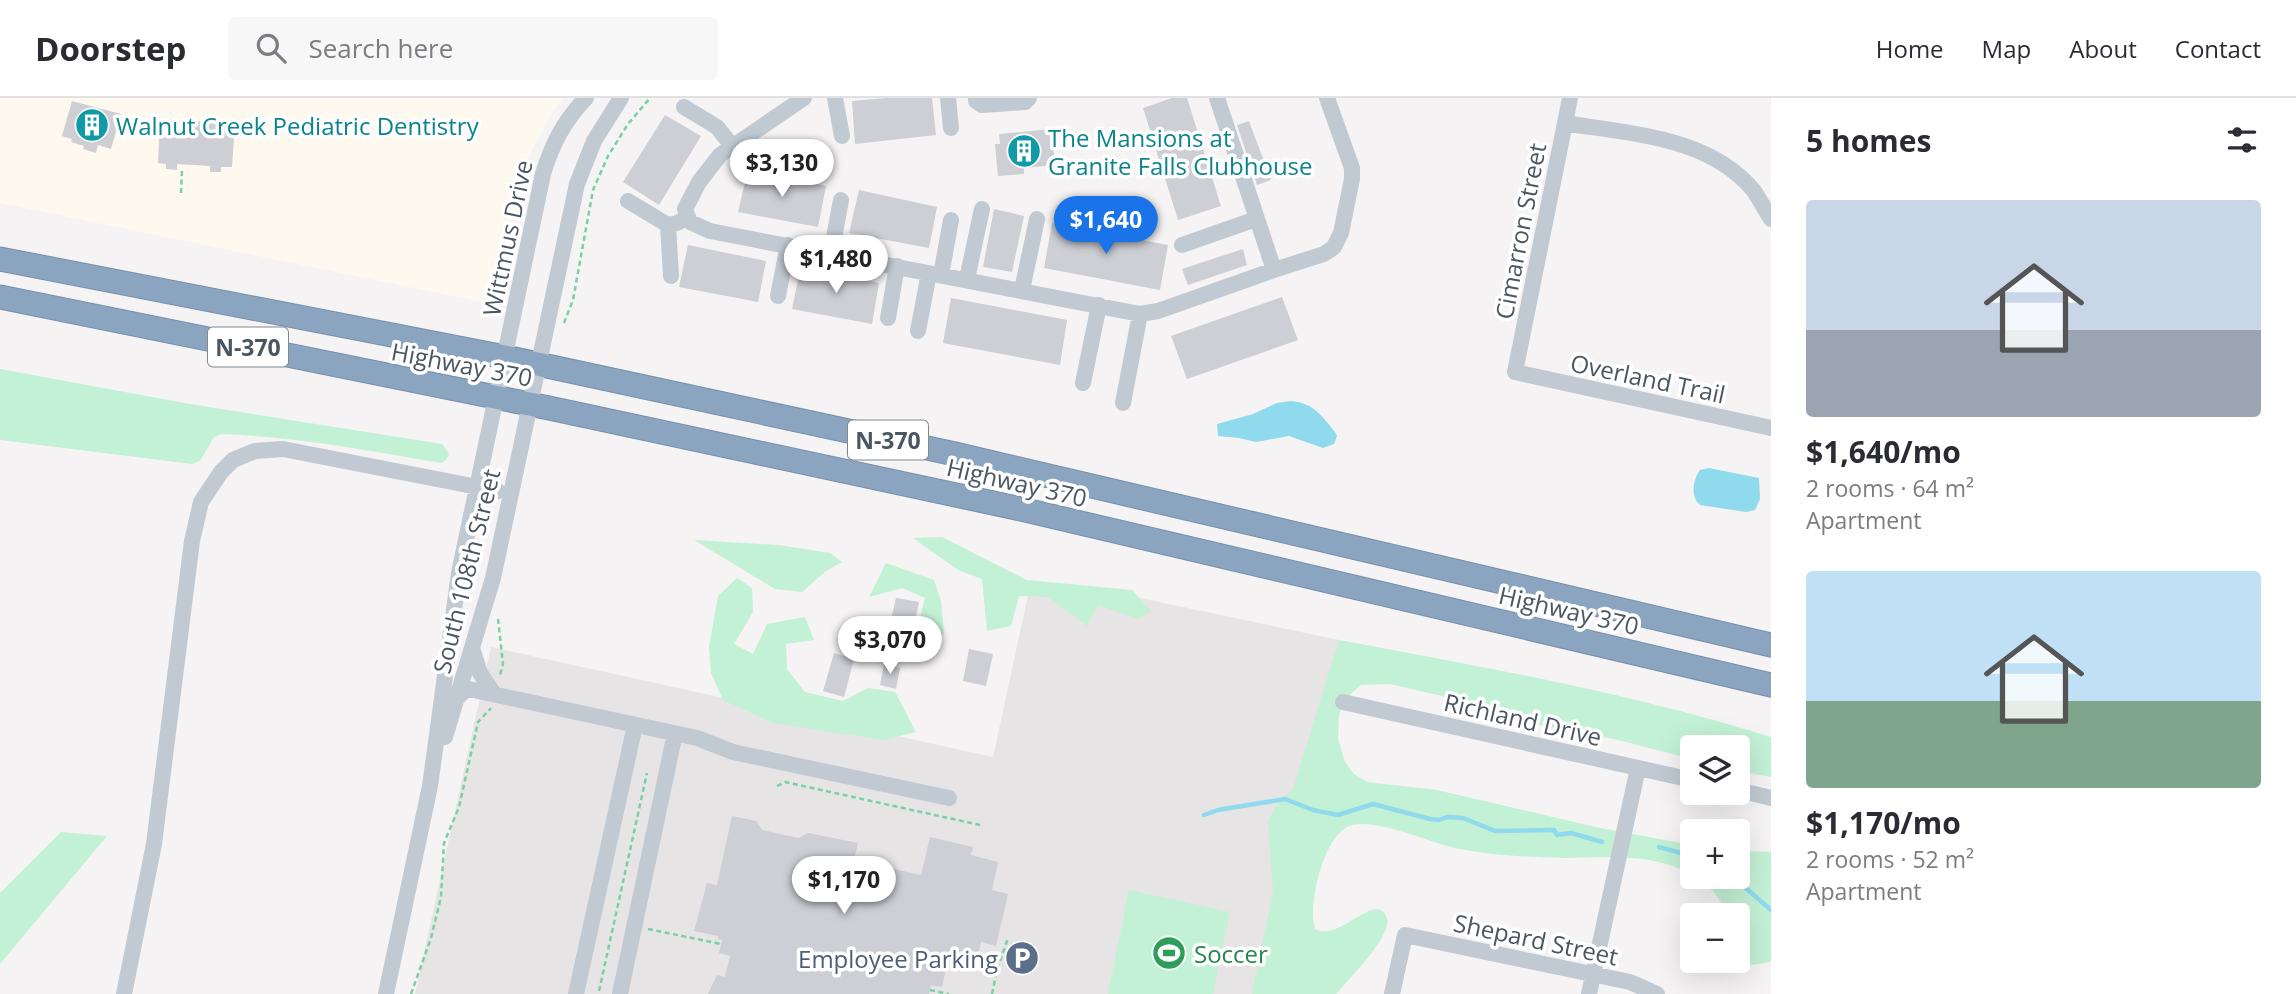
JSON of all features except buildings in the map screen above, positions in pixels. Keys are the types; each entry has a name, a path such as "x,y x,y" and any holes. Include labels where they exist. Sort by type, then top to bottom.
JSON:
{"highway":[{"name":"Highway 370","path":"0,259 505,357 955,454 1771,645"},
{"name":"Highway 370","path":"0,297 496,397 1021,509 1771,685"},
{"path":"1708,670 1771,675"},
{"path":"1708,670 1771,697"}],"street":[{"name":"Wittmus Drive","path":"496,397 543,174 551,149 568,117 586,98"},
{"path":"537,365 576,184 594,141 621,98"},
{"path":"804,98 720,155 699,181 685,209 690,222 710,230 1140,314 1158,311 1324,254 1334,247 1341,233 1353,179 1352,168 1326,98"},
{"path":"835,98 842,136"},
{"path":"947,98 951,128"},
{"path":"976,98 982,105 1025,102 1029,98"},
{"path":"1217,98 1274,270"},
{"name":"Cimarron Street","path":"1515,372 1570,98"},
{"path":"684,107 717,127 733,147"},
{"path":"1565,123 1670,141 1718,160 1754,191 1771,219"},
{"path":"831,254 841,200"},
{"path":"628,201 668,225 688,217"},
{"path":"967,279 982,209"},
{"path":"1022,290 1037,219"},
{"path":"1182,245 1256,219"},
{"path":"918,331 951,220"},
{"path":"668,225 671,276"},
{"path":"778,296 788,245"},
{"path":"888,318 897,266"},
{"path":"1083,383 1099,305"},
{"path":"1123,403 1140,314"},
{"name":"South 108th Street","path":"430,786 493,578 537,365"},
{"name":"Overland Trail","path":"1515,372 1771,428"},
{"name":"South 108th Street","path":"386,994 430,786 459,573 496,397"},
{"path":"124,994 155,844 192,541 201,502 220,472 233,460 256,451 283,449 498,491"},
{"path":"472,648 480,673 494,694"},
{"path":"456,699 469,689 494,694 697,738 733,752 949,798"},
{"name":"Richland Drive","path":"1343,702 1680,777"},
{"path":"576,994 635,725"},
{"path":"621,994 675,733"},
{"path":"1589,994 1638,768"},
{"path":"1750,793 1771,798"},
{"name":"Shepard Street","path":"1392,994 1405,935 1630,982 1657,994"}],"path":[{"path":"181,193 182,170"},
{"path":"411,994 431,938 441,897 444,843 459,807 478,722 491,709 494,694"},
{"path":"599,991 647,773"},
{"path":"777,786 785,782 980,825"},
{"path":"648,929 721,944"},
{"path":"992,994 1008,938"},
{"path":"930,990 949,994"}],"shaded area":[{"path":"0,98 563,98 528,158 492,304 0,203"},
{"path":"1031,582 1126,595 1339,640 1264,994 415,994 491,647 993,757"}],"green space":[{"path":"0,369 190,404 442,444 449,454 441,463 304,441 221,434 214,437 200,461 192,464 0,440"},
{"path":"942,537 1027,580 1132,590 1151,611 1138,619 1098,605 1087,626 1048,597 1019,596 1011,626 987,631 982,579 958,570 913,538"},
{"path":"694,540 778,545 830,553 842,562 826,571 802,592 775,589"},
{"path":"886,563 934,580 941,601 944,633 928,657 916,634 925,598 902,588 869,597"},
{"path":"737,578 752,588 753,612 734,644 753,654 767,624 805,617 814,640 786,644 787,669 805,692 843,701 868,688 895,692 916,732 884,740 773,723 723,700 711,673 709,646 718,596"},
{"path":"1339,640 1611,694 1771,737 1771,777 1750,773 1750,735 1680,735 1680,756 1614,739 1491,716 1442,696 1390,684 1361,685 1347,697 1339,714 1338,739 1345,762 1354,774 1367,782 1437,790 1600,828 1680,843 1680,869 1661,863 1629,858 1536,857 1481,852 1455,848 1376,825 1352,825 1342,830 1333,841 1320,871 1313,904 1315,929 1335,929 1375,909 1382,911 1387,918 1387,926 1377,946 1336,994 1252,994 1273,892 1268,821 1275,807 1293,789"},
{"path":"61,832 107,836 0,964 0,893"},
{"path":"1750,851 1771,852 1771,962 1750,965 1750,903 1722,903 1710,889 1750,889"},
{"name":"Soccer","path":"1129,890 1230,912 1213,994 1108,994"}],"water":[{"path":"1291,401 1312,407 1321,416 1337,436 1334,444 1323,448 1289,436 1256,442 1218,436 1217,424 1253,414 1277,403"},
{"path":"1709,468 1759,478 1760,499 1755,510 1746,512 1700,505 1695,497 1694,483 1700,470"}],"waterway":[{"path":"1204,815 1218,810 1285,799 1313,810 1338,815 1373,804 1430,819 1463,818 1495,831 1554,830 1557,835 1571,833 1602,842"},
{"path":"1659,847 1680,853"},
{"path":"1747,889 1771,910"}],"place":[{"name":"Walnut Creek Pediatric Dentistry","path":"92,125"},
{"name":"The Mansions at Granite Falls Clubhouse","path":"1024,151"},
{"name":"Soccer","path":"1169,953"},
{"name":"Employee Parking","path":"1022,958"}]}
